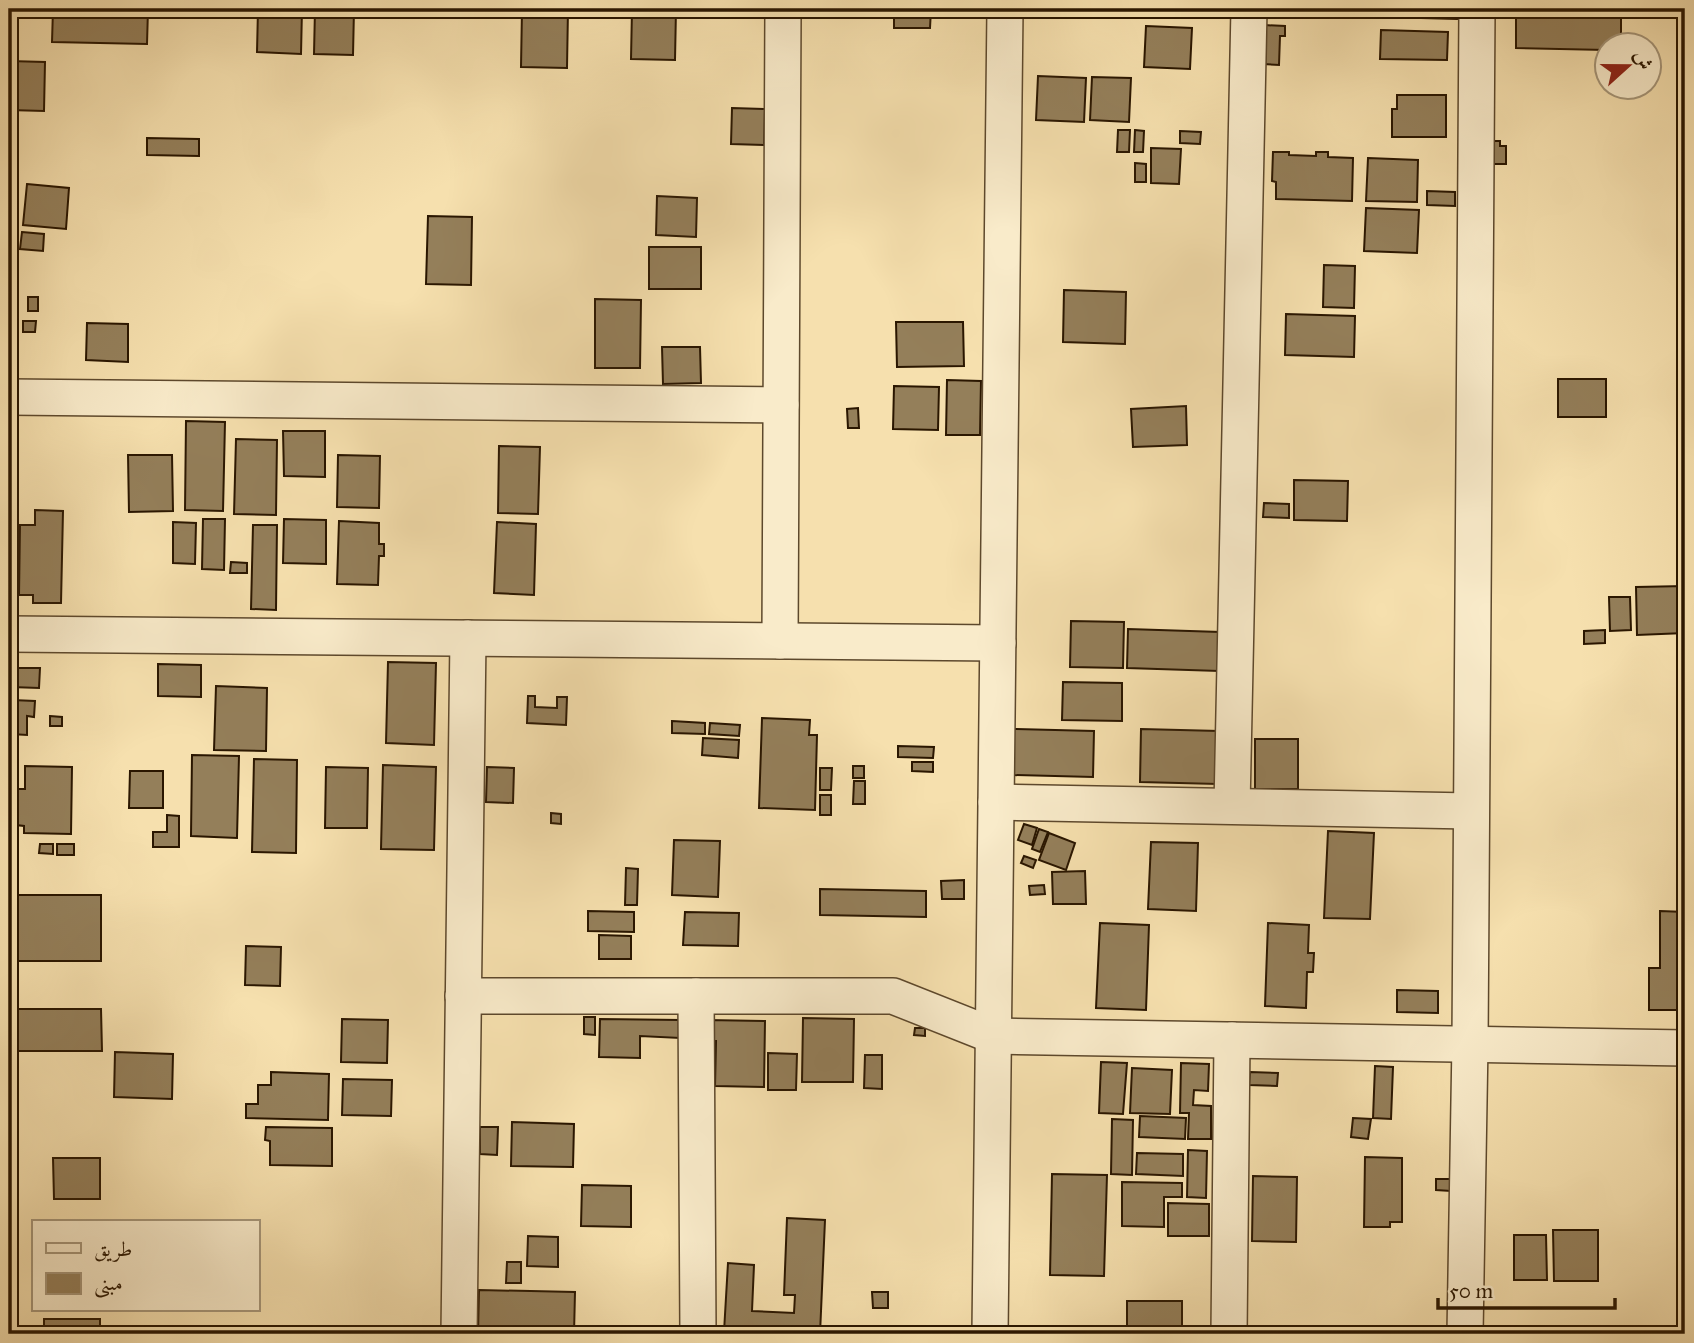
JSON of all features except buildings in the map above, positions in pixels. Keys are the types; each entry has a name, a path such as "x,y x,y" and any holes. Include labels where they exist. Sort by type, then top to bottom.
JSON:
{"street":[{"path":"780,641 783,9"},
{"path":"990,1334 1005,9"},
{"path":"1232,806 1249,9"},
{"path":"1465,1334 1470,1043 1477,9"},
{"path":"9,397 781,405"},
{"path":"9,634 998,643"},
{"path":"459,1334 468,638"},
{"path":"996,802 1471,811"},
{"path":"463,996 892,996 994,1036 1685,1048"},
{"path":"696,996 698,1334"},
{"path":"1228,1334 1232,1040"}]}
